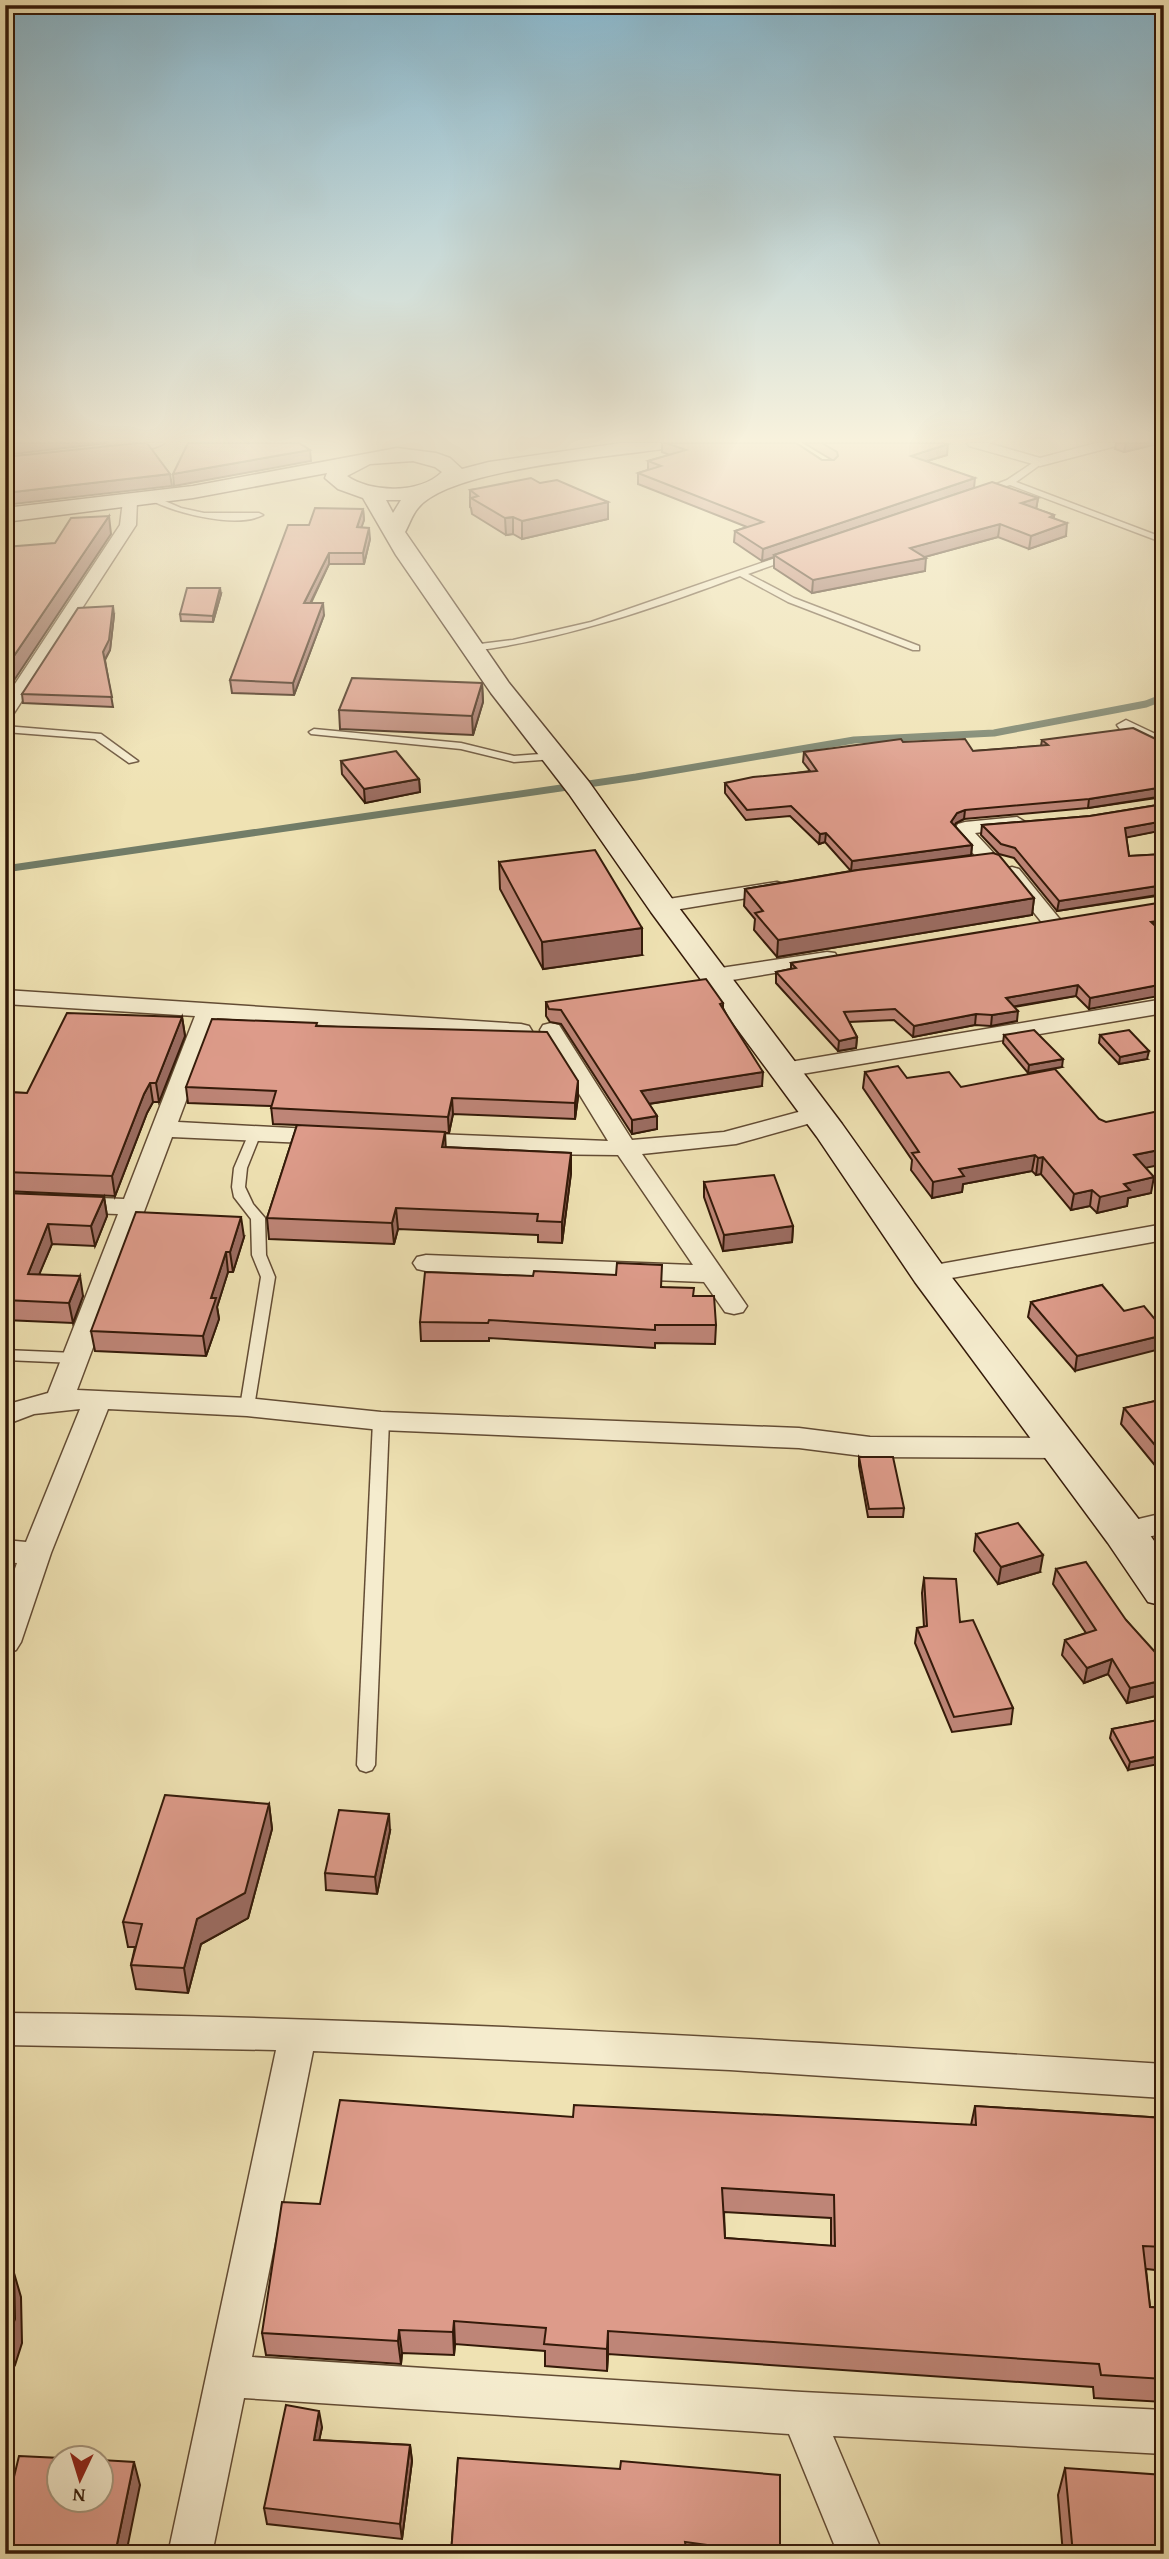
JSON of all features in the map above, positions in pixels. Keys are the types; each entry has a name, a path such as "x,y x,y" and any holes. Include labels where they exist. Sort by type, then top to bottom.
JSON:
{"street":[{"path":"5,713 102,562"},
{"path":"412,562 472,648 817,1114 929,1274 1124,1532 1164,1590"},
{"path":"1126,725 1164,746"},
{"path":"990,861 963,832 965,828 1033,822"},
{"path":"963,864 990,861 1005,864 1051,921"},
{"path":"662,906 799,885"},
{"path":"1024,926 1076,917"},
{"path":"714,976 849,954"},
{"path":"5,998 521,1031"},
{"path":"785,1070 1164,1006"},
{"path":"59,1400 208,1012"},
{"path":"551,1030 624,1146 734,1306"},
{"path":"390,1139 538,1147 679,1144 728,1138 817,1114"},
{"path":"164,1129 349,1138"},
{"path":"5,1202 132,1207"},
{"path":"929,1274 1164,1232"},
{"path":"426,1263 711,1273"},
{"path":"5,1416 27,1406 59,1400 98,1399 247,1407 382,1421 799,1438 870,1447 1059,1448"},
{"path":"5,1642 36,1553 98,1399"},
{"path":"1124,1532 1164,1522"},
{"path":"5,1551 36,1553"},
{"path":"5,2029 298,2033 806,2058 1164,2081"},
{"path":"190,2554 298,2033"},
{"path":"227,2376 802,2413 1164,2432"},
{"path":"802,2413 861,2554"}],"lane":[{"path":"472,648 520,644 571,632 772,562"},
{"path":"740,573 791,600 916,648"},
{"path":"5,729 98,736 133,761"},
{"path":"314,732 461,746 514,760 554,756"},
{"path":"247,1407 268,1277 259,1255 258,1219 242,1204 236,1182 255,1133"},
{"path":"5,1355 75,1358"},
{"path":"366,1765 382,1421"}],"building":[{"path":"5,562 77,562 5,669"},
{"path":"274,562 324,562 304,603 323,603 293,683 230,680"},
{"path":"786,562 903,562 813,580"},
{"path":"187,588 220,588 213,616 180,614"},
{"path":"113,606 109,640 103,652 112,697 22,694 78,608"},
{"path":"352,678 482,683 472,716 339,710"},
{"path":"1133,728 1164,743 1164,787 1089,799 965,810 957,813 951,822 972,845 852,861 826,833 820,834 791,806 747,810 725,783 753,777 817,771 804,752 901,739 903,742 965,739 973,751 1048,745 1042,740"},
{"path":"396,751 419,779 364,789 341,761"},
{"path":"1164,804 1164,821 1125,828 1129,856 1164,854 1164,885 1059,901 1015,848 1001,844 982,825 1090,816"},
{"path":"595,850 642,928 542,942 499,862"},
{"path":"993,853 999,855 1034,898 778,940 755,913 763,911 745,889 858,870"},
{"path":"1164,902 1164,920 1151,922 1164,934 1164,984 1090,998 1078,985 1006,998 1018,1011 992,1015 976,1014 914,1026 895,1009 844,1012 857,1037 839,1041 776,972 796,968 791,963"},
{"path":"706,979 763,1072 641,1091 657,1116 632,1120 561,1010 549,1009 546,1002"},
{"path":"67,1013 182,1017 156,1083 150,1083 144,1094 112,1176 5,1172 5,1092 27,1093"},
{"path":"212,1019 317,1023 316,1026 547,1032 578,1081 575,1103 452,1098 448,1117 271,1108 276,1091 186,1087"},
{"path":"1034,1030 1063,1059 1029,1065 1004,1035"},
{"path":"1129,1030 1149,1051 1120,1057 1100,1035"},
{"path":"898,1066 907,1078 949,1072 961,1087 1055,1069 1099,1119 1106,1122 1164,1110 1164,1149 1134,1155 1154,1177 1124,1184 1130,1190 1100,1197 1092,1190 1074,1194 1043,1157 1038,1158 1035,1155 959,1169 964,1176 933,1182 912,1153 919,1152 865,1072"},
{"path":"297,1125 445,1132 442,1147 571,1153 562,1222 537,1221 538,1214 396,1208 392,1223 267,1218"},
{"path":"774,1175 793,1226 724,1235 704,1182"},
{"path":"5,1193 104,1197 91,1226 48,1224 28,1274 80,1276 69,1303 5,1300"},
{"path":"136,1212 241,1217 211,1298 216,1298 203,1336 91,1331"},
{"path":"617,1263 662,1265 661,1287 694,1288 693,1296 714,1296 716,1325 655,1325 655,1330 489,1320 488,1323 420,1322 425,1272 533,1276 534,1271 616,1275"},
{"path":"1102,1285 1124,1311 1144,1306 1164,1330 1164,1335 1077,1356 1031,1302"},
{"path":"1164,1399 1164,1456 1124,1408"},
{"path":"859,1457 893,1457 904,1508 869,1509"},
{"path":"1018,1523 1043,1555 1001,1567 976,1534"},
{"path":"1086,1562 1126,1620 1164,1664 1164,1680 1130,1688 1112,1659 1087,1668 1065,1640 1096,1630 1056,1569"},
{"path":"924,1578 956,1579 960,1622 973,1620 1013,1708 954,1717 917,1628 927,1626"},
{"path":"1158,1720 1164,1730 1164,1755 1130,1762 1112,1729"},
{"path":"165,1795 269,1804 245,1893 197,1919 184,1968 131,1965 142,1924 123,1922"},
{"path":"339,1810 389,1814 375,1877 325,1873"},
{"path":"340,2100 573,2117 574,2105 976,2125 975,2106 1164,2118 1164,2247 1143,2246 1150,2307 1164,2308 1164,2379 1101,2375 1099,2364 608,2331 607,2349 544,2344 546,2328 454,2321 453,2332 399,2330 398,2341 262,2333 282,2202 320,2204","holes":["722,2188 834,2195 835,2246 725,2238"]},
{"path":"5,2273 14,2273 15,2319 5,2345"},
{"path":"286,2405 319,2411 314,2440 410,2445 400,2524 264,2508"},
{"path":"19,2456 46,2457 46,2514 116,2514 116,2461 134,2462 115,2554 5,2554 5,2514"},
{"path":"458,2458 620,2469 621,2461 780,2475 780,2554 737,2554 737,2549 685,2542 687,2554 451,2554"},
{"path":"1065,2468 1164,2475 1164,2554 1073,2554"}],"waterway":[{"path":"5,869 636,777 854,740 994,733 1146,704 1164,697"}]}
